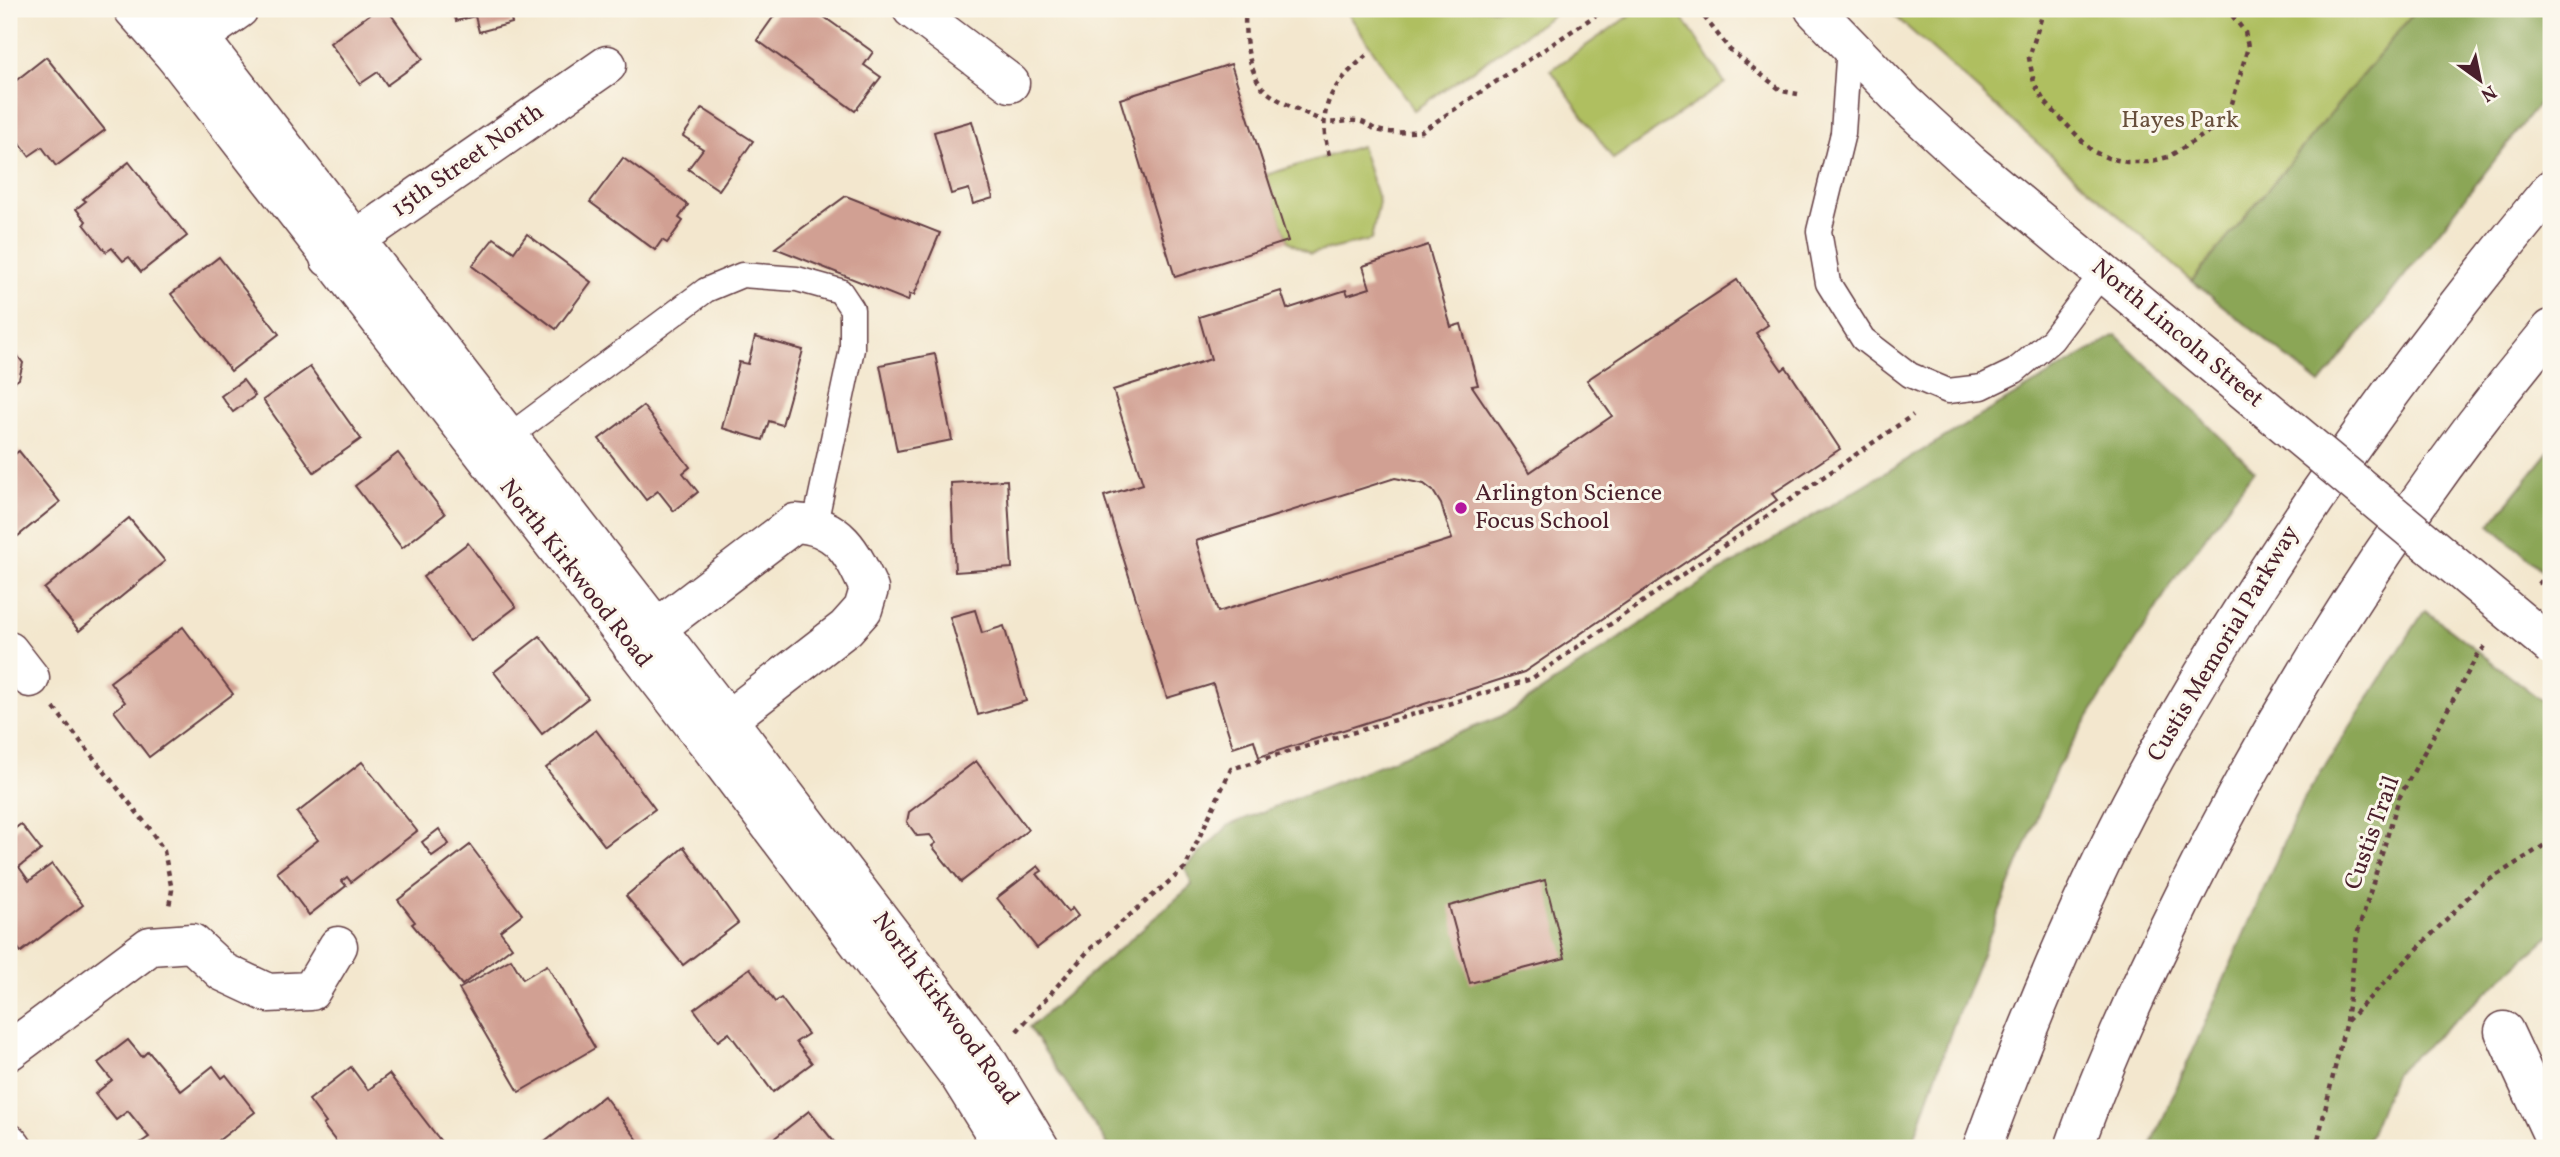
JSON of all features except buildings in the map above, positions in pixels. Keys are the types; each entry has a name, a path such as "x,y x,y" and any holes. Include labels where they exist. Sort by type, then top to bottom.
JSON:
{"main road":[{"name":"North Kirkwood Road","path":"134,9 183,34 342,249 644,638 985,1057 1040,1148"},
{"path":"183,34 239,9"},
{"path":"912,9 1010,83"},
{"name":"North Lincoln Street","path":"1814,9 1905,103 1969,162 2551,646"},
{"name":"15th Street North","path":"342,249 607,65"},
{"name":"Custis Memorial Parkway","path":"1982,1148 2042,994 2105,853 2142,781 2210,664 2300,520 2412,365 2551,190"},
{"name":"North Kirkwood Road","path":"342,249 508,437 644,638"},
{"path":"2074,1148 2135,996 2203,858 2276,724 2325,643 2397,534 2489,407 2551,329"},
{"path":"644,638 795,523 815,524 836,535 858,565 869,589 863,609 846,628 716,729"},
{"name":"North Kirkwood Road","path":"716,729 959,1076 1004,1148"},
{"path":"9,1051 150,946 192,943 222,972 268,993 311,991 338,946"},
{"path":"2504,1031 2551,1132"},
{"path":"9,1143 13,1148"}],"lane":[{"path":"1849,45 1843,133 1819,231 1828,283 1863,339 1910,375 1948,391 1982,387 2015,371 2052,340 2103,272"},
{"path":"508,437 706,290 742,275 797,279 840,291 852,309 852,349 815,524"}],"path":[{"path":"1246,9 1244,24 1247,46 1256,77 1263,88 1324,122 1365,122 1378,130 1422,131 1605,9"},
{"path":"1698,9 1730,50 1782,91 1798,94"},
{"path":"2044,9 2029,58 2034,83 2044,101 2092,151 2108,158 2148,162 2168,158 2215,128 2231,107 2248,47 2245,33 2227,9"},
{"path":"1329,155 1323,132 1327,106 1335,88 1367,55"},
{"path":"1010,1040 1090,949 1185,868 1231,769 1531,679 1948,391"},
{"path":"2535,588 2551,568"},
{"name":"Custis Trail","path":"2316,1148 2346,1021 2357,935 2399,798 2477,656 2493,636"},
{"path":"19,664 150,829 164,851 172,890 168,913"},
{"path":"2346,1021 2478,887 2551,841"}],"green space":[{"path":"1345,9 1562,9 1414,110"},
{"path":"1639,9 1677,9 1725,83 1613,159 1551,70"},
{"name":"Hayes Park","path":"1887,9 2417,9 2192,281"},
{"path":"2417,9 2551,9 2551,88 2320,384 2192,281"},
{"path":"1361,146 1379,202 1371,240 1310,254 1288,241 1266,175"},
{"path":"2116,335 2254,470 2172,583 2057,768 1953,1026 1911,1148 1110,1148 1029,1028 1192,885 1185,868 1229,825 1507,714 1707,579"},
{"path":"2551,449 2551,578 2490,525"},
{"path":"2425,610 2551,708 2551,935 2395,1073 2365,1148 2150,1148 2302,802"}],"place":[{"name":"Arlington Science Focus School","path":"1461,508"}]}
